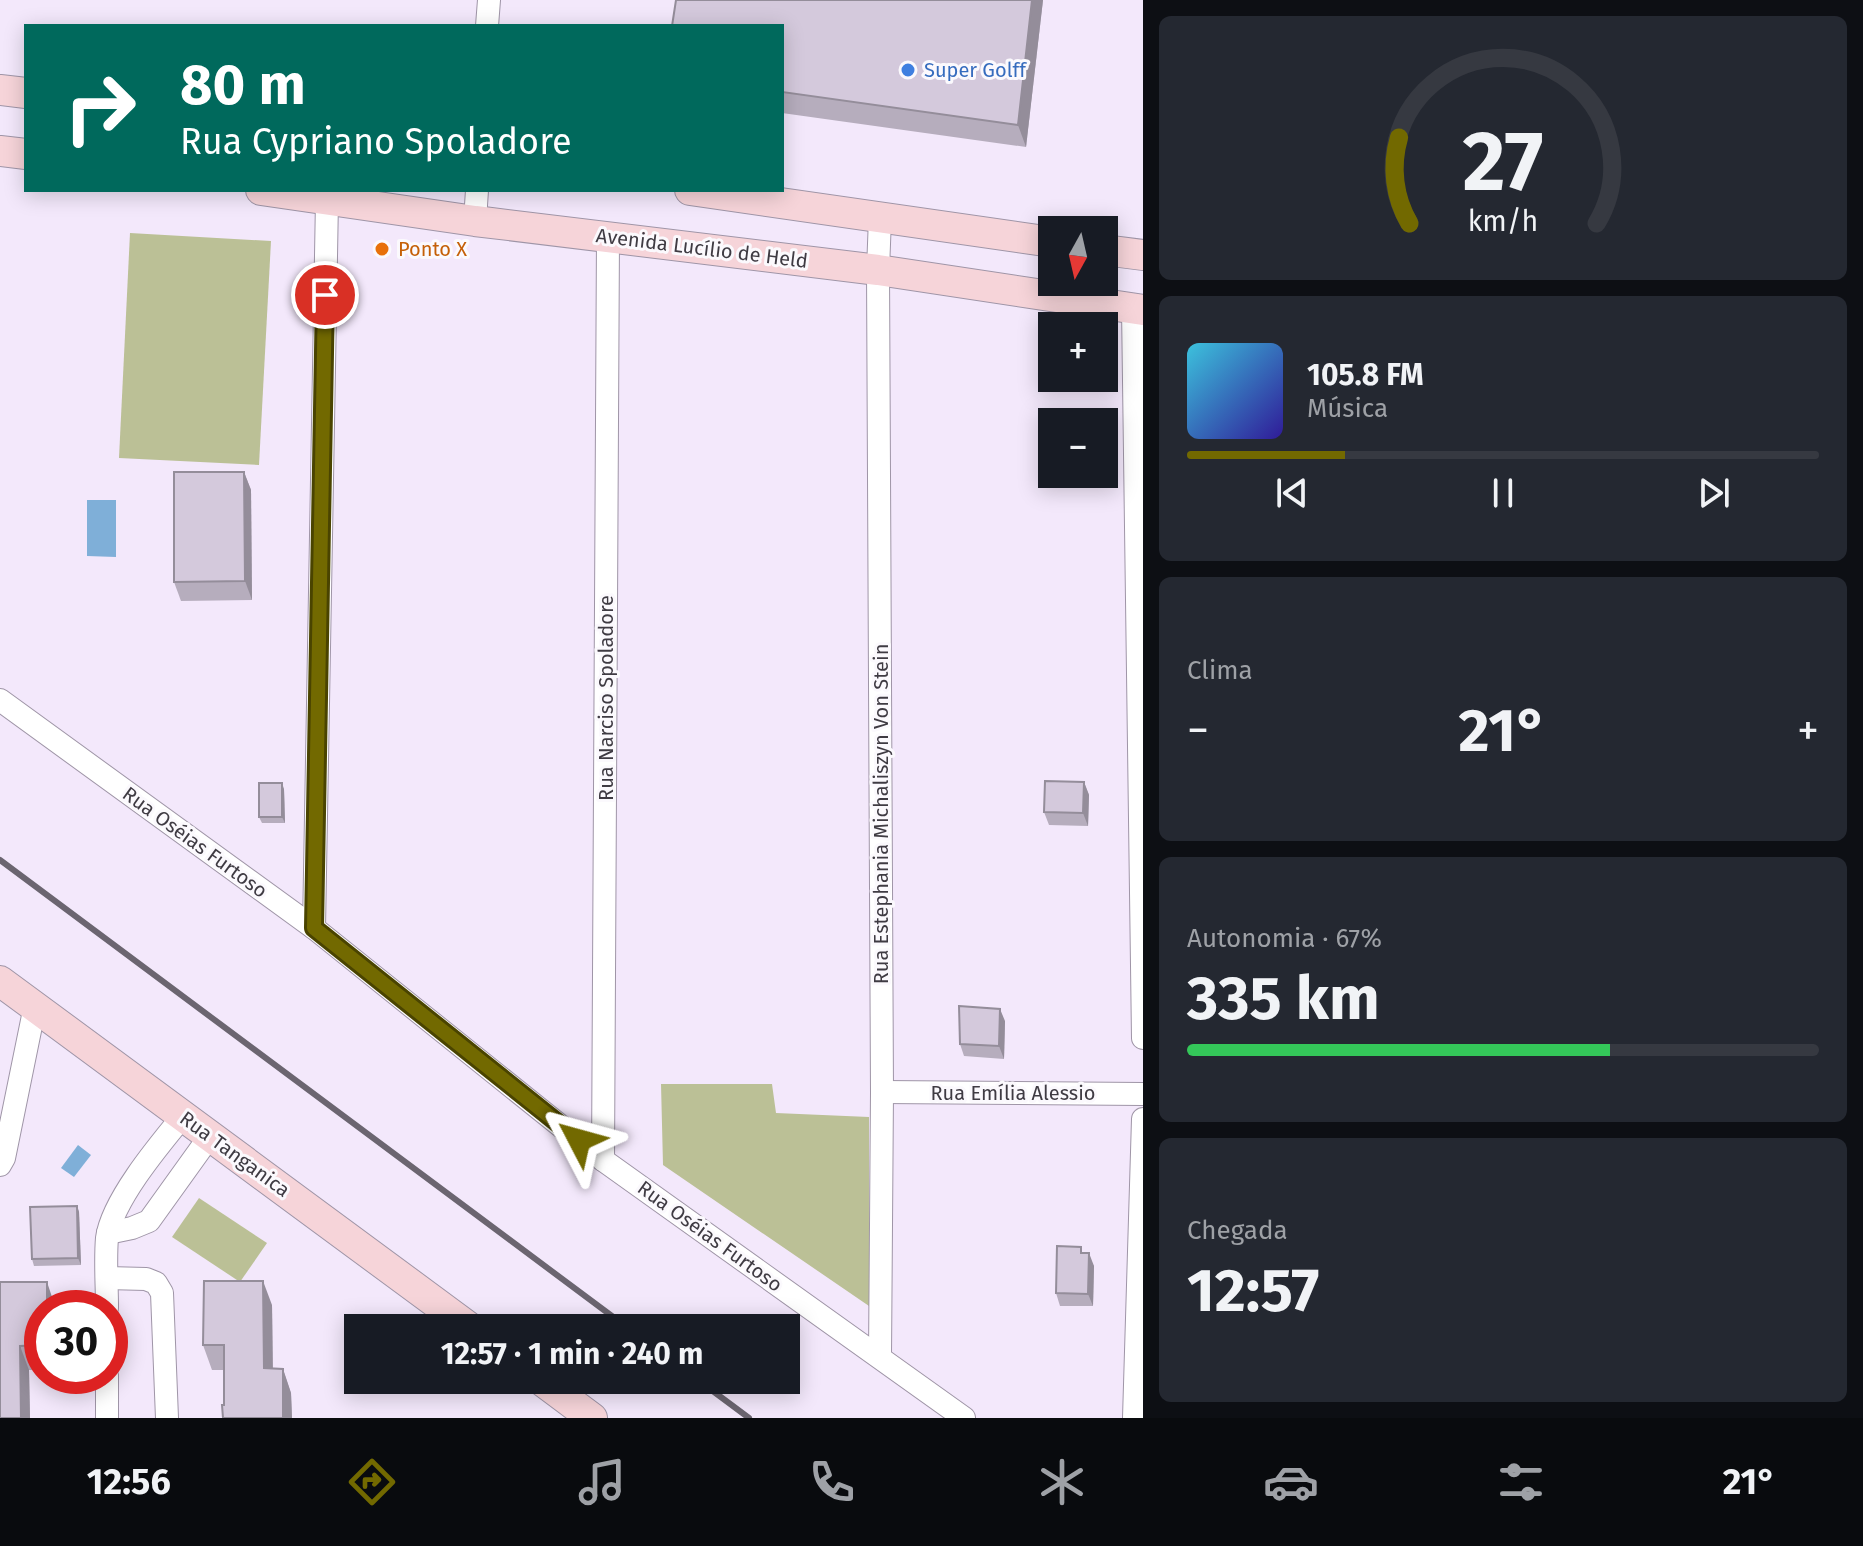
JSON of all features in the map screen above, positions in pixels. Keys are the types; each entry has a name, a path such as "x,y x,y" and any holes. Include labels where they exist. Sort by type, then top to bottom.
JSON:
{"main road":[{"path":"0,90 24,93"},
{"path":"0,151 24,154"},
{"name":"Avenida Lucílio de Held","path":"274,192 475,221 878,270 1138,309"},
{"path":"704,192 1038,240"},
{"path":"1118,252 1143,255"},
{"name":"Rua Tanganica","path":"0,981 451,1314"},
{"path":"560,1394 592,1418"}],"street":[{"path":"487,24 489,0"},
{"path":"475,221 477,192"},
{"path":"314,928 327,200"},
{"name":"Rua Estephania Michaliszyn Von Stein","path":"880,218 880,1357"},
{"name":"Rua Narciso Spoladore","path":"603,1160 608,236"},
{"path":"1138,309 1143,1038"},
{"name":"Rua Oséias Furtoso","path":"0,700 314,928 603,1160 964,1418"},
{"path":"0,1165 4,1158 35,1006"},
{"name":"Rua Emília Alessio","path":"882,1092 1143,1094"},
{"path":"107,1290 108,1233 112,1217 148,1159 183,1116"},
{"path":"1134,1418 1143,1119"},
{"path":"108,1233 149,1221 210,1136"},
{"path":"107,1278 146,1279 156,1283 162,1293 167,1418"},
{"path":"107,1394 107,1418"}],"green space":[{"path":"130,233 271,241 259,465 119,458"},
{"path":"661,1084 772,1084 776,1113 869,1117 869,1306 663,1165"},
{"path":"199,1198 267,1243 240,1282 172,1237"}],"water":[{"path":"87,500 116,500 116,557 87,556"},
{"path":"78,1145 91,1155 74,1177 61,1168"}],"building":[{"name":"Super Golff","path":"676,0 1032,0 1018,125 784,92 784,24 672,24"},
{"path":"174,472 244,472 245,581 174,582"},
{"path":"1045,781 1084,782 1083,813 1044,812"},
{"path":"259,783 282,783 282,817 259,817"},
{"path":"959,1006 1000,1009 999,1046 960,1044"},
{"path":"77,1206 78,1258 32,1259 30,1207"},
{"path":"1057,1246 1081,1247 1081,1253 1089,1253 1088,1294 1056,1293"},
{"path":"204,1281 263,1281 264,1368 283,1369 283,1418 223,1418 224,1345 203,1345"},
{"path":"0,1282 47,1282 47,1290 24,1290 24,1346 20,1346 21,1418 0,1418"}],"railway":[{"path":"0,860 609,1314"},
{"path":"717,1394 749,1418"}],"place":[{"name":"Super Golff","path":"908,70"},
{"name":"Ponto X","path":"382,249"}],"route":[{"path":"325,295 314,928 579,1140"}]}
